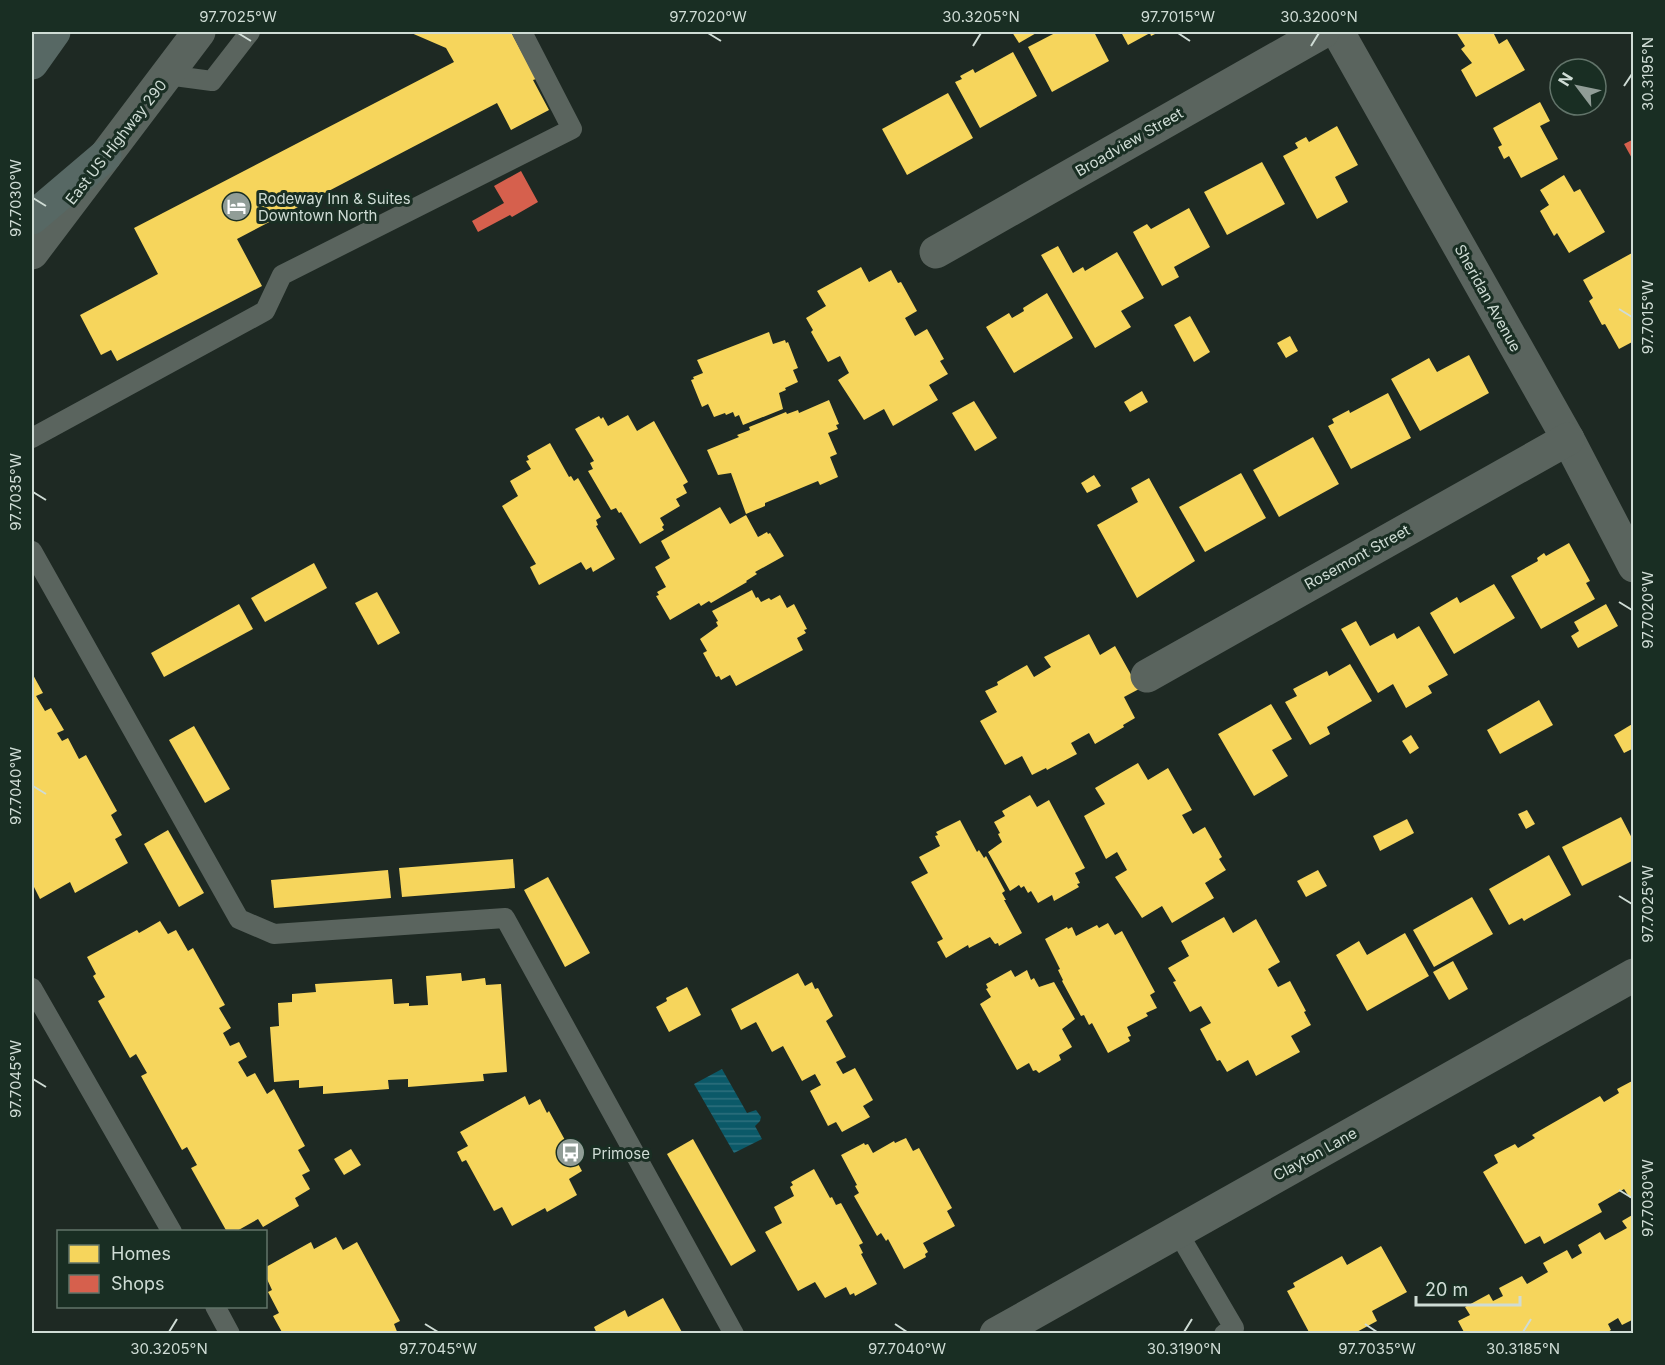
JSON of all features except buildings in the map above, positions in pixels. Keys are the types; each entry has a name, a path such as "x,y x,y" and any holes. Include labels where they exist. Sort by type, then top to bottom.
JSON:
{"highway":[{"path":"32,63 54,32"},
{"path":"32,219 105,156"}],"street":[{"name":"East US Highway 290","path":"32,253 199,32"},
{"name":"Broadview Street","path":"936,252 1323,32"},
{"name":"Sheridan Avenue","path":"1338,32 1568,439 1634,566"},
{"name":"Rosemont Street","path":"1147,675 1568,439"},
{"name":"Clayton Lane","path":"996,1334 1634,975"}],"lane":[{"path":"167,75 212,81 250,32"},
{"path":"32,438 265,311 282,275 572,129 522,32"},
{"path":"32,551 239,919 274,934 505,918 734,1334"},
{"path":"32,988 171,1230"},
{"path":"1177,1231 1232,1332"},
{"path":"216,1308 230,1334"}],"water":[{"path":"722,1069 747,1113 756,1110 761,1117 755,1126 762,1139 734,1153 694,1084"}],"place":[{"name":"Rodeway Inn & Suites Downtown North","path":"237,207"},
{"name":"Primose","path":"571,1153"}]}
